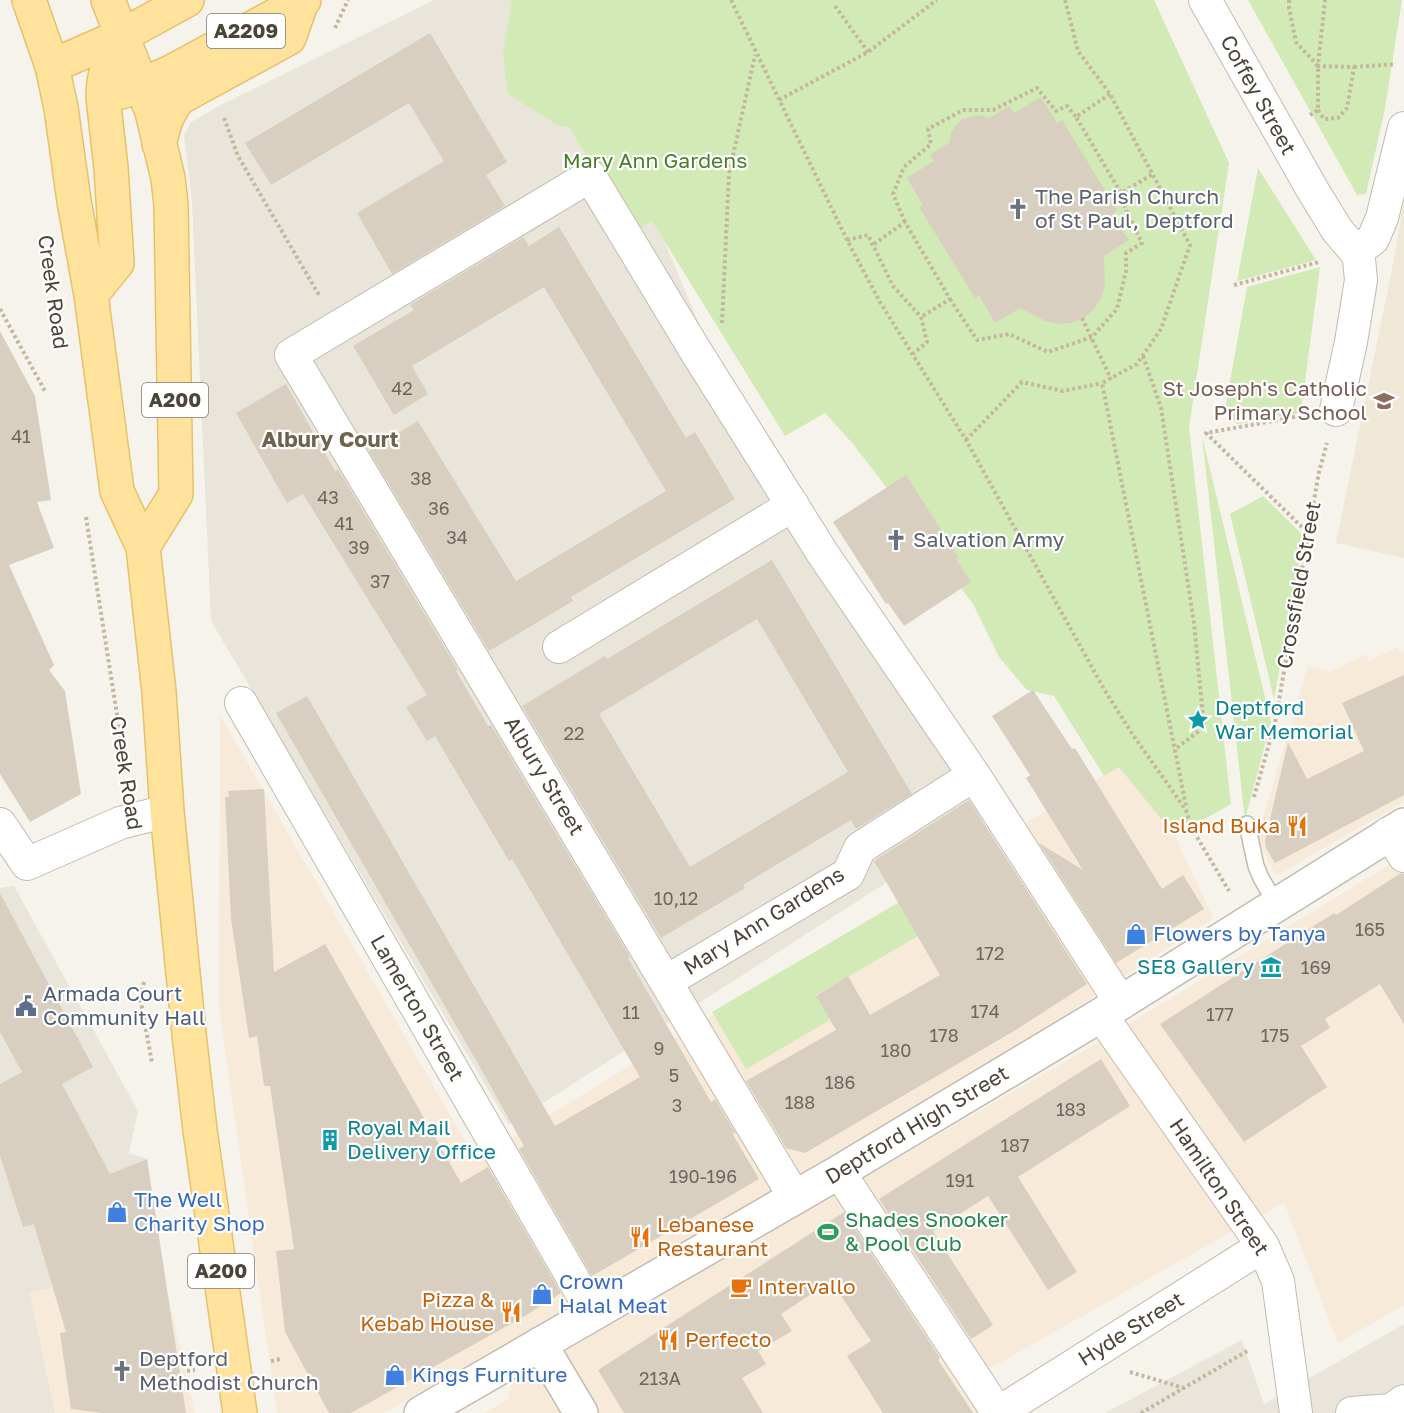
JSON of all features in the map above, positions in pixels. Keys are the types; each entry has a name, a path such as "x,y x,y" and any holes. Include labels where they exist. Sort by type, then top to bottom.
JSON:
{"main road":[{"name":"Creek Road","path":"29,0 52,66 61,108 74,201 91,295 117,491 144,547 159,692 167,811 200,1130 240,1413"},
{"name":"A200","path":"108,0 123,35 157,78 152,112 168,177 173,244 176,494 144,547"},
{"name":"A2209","path":"123,35 187,0"},
{"path":"159,144 166,119 181,97 289,38 303,1"},
{"name":"A2209","path":"157,78 303,1"},
{"path":"52,66 123,35"},
{"path":"91,295 117,262 111,168 103,98 106,68 123,35"},
{"path":"61,108 103,98 157,78"}],"street":[{"name":"Coffey Street","path":"1205,0 1312,189 1337,230 1356,252"},
{"path":"1336,410 1351,342 1361,280 1356,252 1373,239 1382,218 1404,128"},
{"path":"338,327 590,176 823,555 974,776 1111,1009"},
{"name":"Albury Street","path":"338,327 291,355 795,1197"},
{"path":"559,647 793,505"},
{"name":"Lamerton Street","path":"241,703 593,1313"},
{"name":"Mary Ann Gardens","path":"667,981 848,874 860,848 974,776"},
{"path":"0,824 27,864 120,823 167,811"},
{"name":"Deptford High Street","path":"421,1413 839,1172 1111,1009 1276,904 1399,838"},
{"name":"Hamilton Street","path":"1111,1009 1263,1246 1278,1281 1296,1413"},
{"name":"Hyde Street","path":"839,1172 998,1413 1263,1246"},
{"path":"540,1344 581,1413"},
{"path":"1352,1413 1391,1410 1404,1401"}],"lane":[{"path":"1248,824 1256,866 1276,904"}],"path":[{"path":"731,0 755,54 880,302 966,440 1104,689 1186,810"},
{"path":"779,100 868,52 938,0"},
{"path":"966,440 1022,382 1063,391 1102,383 1137,364 1161,329 1190,245 1110,94 1078,51 1065,0"},
{"path":"1289,0 1288,8 1296,42 1318,66 1354,68 1396,64"},
{"path":"1325,0 1318,66 1318,110 1324,119 1338,118 1347,108 1354,68"},
{"path":"835,6 868,52"},
{"path":"695,350 722,333 729,174 755,54"},
{"path":"1037,88 1056,111 1067,106 1076,117 1121,193 1126,210 1142,243 1126,253 1126,271 1117,309 1092,337 1048,352 1009,334 977,340 905,222 892,194 904,167 931,144 928,129 963,110 993,110 1037,88"},
{"path":"1076,117 1110,94"},
{"path":"1305,118 1318,110"},
{"path":"224,118 238,156 338,327"},
{"path":"1121,193 1153,174"},
{"path":"874,244 905,222"},
{"path":"847,240 868,234 893,286 921,317 927,342 913,354"},
{"path":"1234,285 1322,261"},
{"path":"921,317 950,299"},
{"path":"0,309 46,393"},
{"path":"1082,318 1111,379"},
{"path":"1143,356 1163,420 1194,623 1204,727 1174,750"},
{"path":"1102,383 1186,810 1191,827 1232,896"},
{"path":"1308,533 1206,434 1336,410"},
{"name":"Crossfield Street","path":"1248,824 1275,723 1319,472"},
{"name":"Creek Road","path":"84,506 124,762"},
{"path":"146,974 140,997 153,1073"},
{"path":"1141,1413 1285,1331"},
{"path":"270,1361 280,1359"},
{"path":"187,1371 195,1370"}],"shaded area":[{"path":"434,0 563,0 715,362 993,814 509,1125 211,621 192,203 184,135 190,123 217,107"},
{"name":"St Joseph's Catholic Primary School","path":"1404,201 1404,558 1336,543"},
{"path":"1398,647 1399,653 1404,651 1404,802 1276,876 1257,838 1308,666 1330,672 1366,654 1369,661"},
{"path":"220,715 476,1160 1119,766 1175,836 1213,918 996,1061 384,1413 277,1413 219,1007"},
{"path":"1404,856 1404,1305 1338,1343 1284,1202 964,1383 993,1413 484,1413 508,1399 512,1382 1097,1043"},
{"path":"14,886 138,1111 129,1153 147,1159 167,1291 30,1292 55,1413 0,1413 0,888"},
{"name":"Deptford Methodist Church","path":"53,1287 167,1291 195,1413 55,1413 30,1292"},
{"path":"1404,1324 1404,1413 1105,1413 1242,1340 1264,1404"}],"green space":[{"path":"512,0 1154,0 1229,163 1189,427 1231,804 1175,836 1119,767 1104,776 1054,696 1027,690 999,657 973,604 853,444 825,413 785,436 652,221 634,232 569,127 557,125 508,94 503,54"},
{"path":"1248,0 1402,0 1385,108 1366,194 1357,195"},
{"path":"1258,168 1316,260 1237,281"},
{"path":"1320,267 1301,413 1237,424 1225,409 1247,287"},
{"path":"1202,436 1271,722 1245,820"},
{"path":"1263,496 1304,536 1274,699 1230,514"},
{"path":"898,903 918,936 816,995 830,1020 746,1069 712,1012"}],"building":[{"path":"430,33 507,162 486,175 505,206 392,274 357,213 444,161 409,103 271,185 245,143"},
{"name":"The Parish Church of St Paul, Deptford","path":"1041,97 1057,123 1062,120 1117,210 1112,214 1129,240 1104,256 1105,284 1102,297 1084,318 1072,323 1059,324 1045,321 1020,308 995,323 979,295 975,298 919,207 923,205 907,178 934,161 930,155 950,142 951,133 962,119 980,115 989,118 1010,106 1014,113"},
{"path":"559,227 686,438 695,432 735,499 571,597 573,601 489,651 369,451 418,421 516,581 666,491 544,287 412,366 428,394 394,415 353,346 414,310 410,305 523,237 529,246"},
{"path":"0,331 35,396 51,500 37,502 54,548 9,565 54,665 49,670 65,691 81,794 30,822 0,774"},
{"path":"286,384 335,471 338,469 458,670 456,671 488,726 491,725 630,957 628,958 711,1102 715,1099 736,1134 732,1133 759,1179 592,1276 519,1149 524,1146 477,1062 276,713 307,696 555,1126 640,1077 512,859 509,861 435,736 427,741 406,707 427,695 303,494 287,503 236,413"},
{"name":"Salvation Army","path":"906,475 959,558 956,559 971,582 904,626 888,603 886,604 833,522"},
{"path":"772,560 912,794 856,829 851,820 743,885 745,888 661,938 522,706 605,656 607,659","holes":["757,619 848,772 690,867 599,714"]},
{"path":"1404,675 1404,795 1275,863 1266,848 1265,841 1288,742 1307,779 1364,751 1342,703"},
{"path":"1033,690 1072,749 1075,748 1162,889 1183,875 1204,909 1116,963 1039,843 1083,870 1026,778 1030,775 992,716"},
{"path":"264,789 274,972 325,944 461,1183 488,1167 561,1293 525,1316 351,1413 329,1413 285,1332 276,1251 294,1249 270,1086 264,1086 257,1036 249,1038 231,919 225,797 229,797 228,791"},
{"path":"969,800 1087,984 1014,1031 805,1153 786,1148 746,1081 836,1030 816,996 848,976 870,1015 940,975 874,861"},
{"path":"1401,873 1404,874 1404,1024 1380,984 1325,1019 1330,1028 1301,1046 1327,1087 1244,1142 1160,1024"},
{"path":"0,893 93,1067 62,1084 110,1174 147,1159 186,1413 102,1413 71,1409 60,1333 66,1332 34,1224 23,1227 0,1156 0,1084 22,1072 0,1032"},
{"path":"1101,1059 1130,1106 1018,1177 1077,1272 1048,1290 988,1196 933,1231 993,1325 971,1339 879,1199"},
{"path":"844,1212 940,1358 938,1360 973,1413 883,1413 847,1356 871,1341 831,1281 781,1314 792,1331 758,1351 766,1364 742,1378 763,1413 624,1413 598,1370"}],"place":[{"name":"The Parish Church of St Paul, Deptford","path":"1018,209"},
{"name":"St Joseph's Catholic Primary School","path":"1384,401"},
{"name":"Salvation Army","path":"896,540"},
{"name":"Deptford War Memorial","path":"1198,720"},
{"name":"Island Buka","path":"1297,826"},
{"name":"Flowers by Tanya","path":"1136,934"},
{"name":"SE8 Gallery","path":"1271,967"},
{"name":"Armada Court Community Hall","path":"26,1006"},
{"name":"Royal Mail Delivery Office","path":"330,1140"},
{"name":"The Well Charity Shop","path":"117,1212"},
{"name":"Shades Snooker & Pool Club","path":"828,1232"},
{"name":"Lebanese Restaurant","path":"640,1237"},
{"name":"Intervallo","path":"741,1287"},
{"name":"Crown Halal Meat","path":"542,1294"},
{"name":"Pizza & Kebab House","path":"511,1312"},
{"name":"Perfecto","path":"668,1340"},
{"name":"Deptford Methodist Church","path":"122,1371"},
{"name":"Kings Furniture","path":"395,1375"}],"district":[{"name":"Albury Court","path":"330,439"}]}
